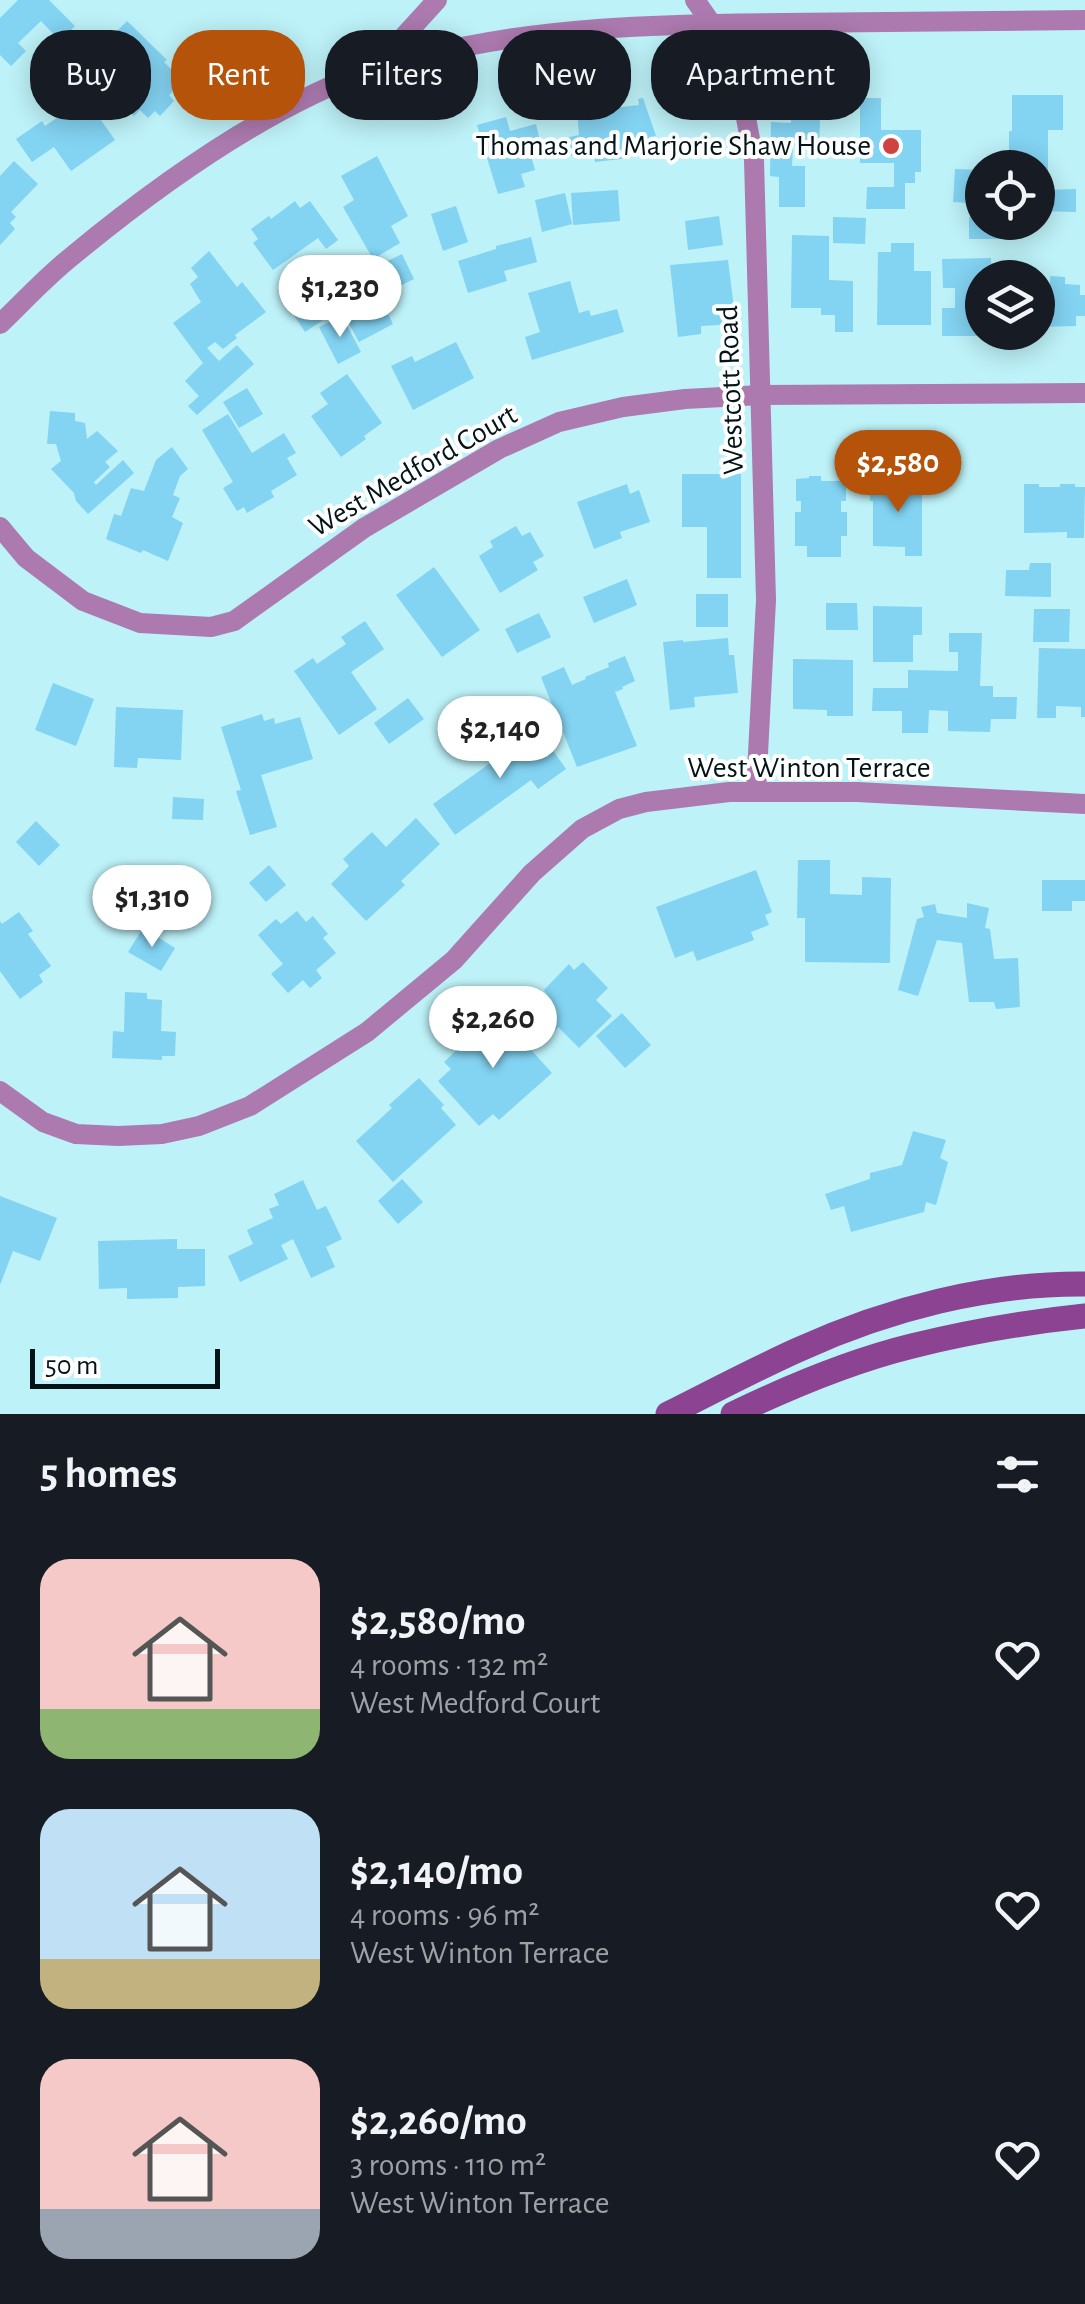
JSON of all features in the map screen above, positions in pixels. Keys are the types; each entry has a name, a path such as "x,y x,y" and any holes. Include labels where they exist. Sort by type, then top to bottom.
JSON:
{"main road":[{"path":"668,1414 801,1348 867,1323 932,1303 994,1291 1085,1284"},
{"path":"732,1414 836,1371 909,1347 1026,1322 1085,1316"}],"street":[{"path":"409,30 436,0"},
{"name":"Westcott Road","path":"695,0 725,43 737,71 754,160 766,600 756,792"},
{"path":"478,44 594,28 711,23 1085,20"},
{"path":"0,324 68,258 156,190 248,130 325,88"},
{"name":"West Medford Court","path":"0,527 26,558 83,601 140,622 211,627 234,622 381,518 499,450 559,422 685,398 1085,393"},
{"name":"West Winton Terrace","path":"0,1091 43,1122 76,1134 162,1134 199,1126 250,1106 368,1032 454,960 532,873 582,830 618,810 646,802 729,792 857,792 1085,804"}],"building":[{"path":"18,0 49,0 75,26 71,30 50,30 41,21 18,43 26,51 11,66 0,55 0,18"},
{"path":"127,21 136,30 118,30"},
{"path":"151,44 171,69 171,104 160,116 155,111 151,115"},
{"path":"1012,95 1063,95 1063,130 1048,130 1048,150 1009,150"},
{"path":"643,98 656,136 649,137 650,142 628,145 630,158 595,162 594,147 584,149 585,155 571,156 569,137 579,135 578,120 631,120 631,106 639,105 638,99"},
{"name":"Thomas and Marjorie Shaw House","path":"870,98 881,98 881,130 921,130 921,172 915,172 915,183 905,183 905,209 866,209 867,187 894,187 894,163 860,163 860,120 870,120"},
{"path":"54,120 101,120 115,140 71,171 54,147 32,162 16,139 42,121 45,126"},
{"path":"507,120 510,131 536,124 541,145 529,149 535,170 521,174 525,187 498,194 477,125"},
{"path":"820,120 819,145 793,145 792,166 805,166 805,207 779,207 779,177 770,176 771,122"},
{"path":"377,156 408,216 391,226 400,243 373,259 343,207 354,200 341,176"},
{"path":"14,161 38,184 11,212 16,217 10,223 15,229 0,245 0,176"},
{"path":"955,169 965,169 965,203 953,202"},
{"path":"1076,189 1076,212 1055,211 1055,190"},
{"path":"618,190 620,221 573,225 571,193"},
{"path":"565,193 572,224 542,232 535,200"},
{"path":"295,201 300,208 310,201 338,240 326,249 318,238 273,270 253,243 258,239 251,229"},
{"path":"456,206 468,242 443,251 431,214"},
{"path":"719,216 723,245 688,250 685,221"},
{"path":"833,217 866,218 865,244 833,243"},
{"path":"792,235 829,236 829,280 853,281 853,332 835,332 835,315 821,315 821,308 791,308"},
{"path":"531,237 537,262 504,271 507,281 468,293 458,261"},
{"path":"891,243 914,243 914,271 931,271 931,325 877,325 878,252 891,252"},
{"path":"209,251 237,287 242,282 266,312 223,349 215,342 207,348 219,361 237,345 254,364 197,415 188,406 199,396 185,381 203,363 173,323 201,302 190,284 198,277 191,268"},
{"path":"402,254 414,279 380,296 367,271"},
{"path":"991,258 965,260 965,336 942,336 942,308 955,308 955,288 943,288 942,259"},
{"path":"728,260 736,324 701,326 701,334 678,337 670,265"},
{"path":"1055,276 1065,277 1065,284 1080,285 1080,295 1085,295 1085,316 1076,316 1076,326 1055,327"},
{"path":"323,281 341,308 305,332 287,305"},
{"path":"570,281 579,313 589,310 591,316 617,309 624,332 532,360 525,337 540,332 528,293"},
{"path":"381,300 393,324 359,342 346,318"},
{"path":"342,316 361,352 338,364 319,327"},
{"path":"456,342 474,378 413,410 391,366 412,356 415,362"},
{"path":"347,374 382,423 341,457 311,416 328,404 320,393"},
{"path":"247,388 263,414 239,428 223,402"},
{"path":"50,411 75,413 75,421 85,423 87,439 97,431 118,451 105,462 110,467 94,482 96,485 123,460 134,473 88,514 51,469 61,461 56,444 47,444"},
{"path":"228,414 252,453 284,433 296,453 287,458 297,475 271,491 274,497 247,513 244,507 237,511 223,488 233,482 202,430"},
{"path":"172,447 188,469 180,476 173,495 180,498 172,517 183,523 168,561 106,539 114,514 121,516 131,488 144,491 156,460"},
{"path":"682,474 741,474 741,578 707,578 707,527 682,527"},
{"path":"821,476 821,481 846,481 846,501 841,501 841,512 847,512 847,536 841,536 841,557 807,557 807,546 795,546 795,512 801,512 801,501 796,501 796,479"},
{"path":"870,480 922,480 922,556 905,556 905,547 873,546"},
{"path":"627,484 630,494 639,490 650,522 620,532 622,538 594,549 577,502"},
{"path":"1024,484 1085,487 1084,538 1067,538 1067,532 1024,533"},
{"path":"516,526 522,536 530,532 544,556 533,562 538,570 500,593 479,556 493,547 490,541"},
{"path":"1030,563 1051,563 1051,597 1005,596 1006,570 1029,570"},
{"path":"434,567 480,630 442,657 396,595"},
{"path":"627,579 637,605 594,623 583,597"},
{"path":"696,594 728,594 728,627 696,627"},
{"path":"826,603 857,603 858,630 826,630"},
{"path":"873,606 922,607 922,635 913,635 913,662 873,662"},
{"path":"1034,609 1070,609 1069,642 1033,642"},
{"path":"539,613 551,637 517,653 505,629"},
{"path":"365,621 384,649 351,672 377,709 339,735 294,671 313,658 317,664 346,644 341,637"},
{"path":"949,633 982,633 980,686 993,686 993,697 1017,697 1016,719 991,719 990,732 948,731 948,711 929,710 928,733 902,733 902,711 872,711 873,688 908,688 908,670 958,671 958,652 949,652"},
{"path":"728,638 738,693 694,697 695,707 670,710 663,642"},
{"path":"1039,648 1085,649 1085,717 1081,717 1081,707 1056,706 1056,718 1037,718"},
{"path":"625,656 635,681 615,692 637,746 577,767 541,677 564,667 572,685"},
{"path":"793,659 853,660 853,716 827,716 827,710 793,709"},
{"path":"53,683 94,699 76,746 35,730"},
{"path":"408,698 424,719 389,744 374,723"},
{"path":"116,707 183,710 181,760 138,758 137,768 114,767"},
{"path":"262,714 264,721 274,718 275,724 300,717 313,759 261,775 277,827 250,835 221,727"},
{"path":"538,729 566,769 538,789 531,780 455,835 433,804"},
{"path":"173,797 204,799 203,820 172,819"},
{"path":"416,818 440,844 401,881 405,885 366,921 331,884 349,866 343,859 372,832 386,847"},
{"path":"36,821 60,845 39,866 16,842"},
{"path":"798,860 830,860 830,894 862,895 862,877 891,878 890,963 805,962 805,918 797,918"},
{"path":"269,865 286,885 266,902 249,883"},
{"path":"756,870 772,912 765,915 769,925 751,932 754,940 697,961 693,951 675,958 656,907"},
{"path":"1042,880 1085,880 1085,901 1072,901 1072,911 1042,911"},
{"path":"967,903 989,908 985,928 990,929 994,959 1018,958 1020,1007 996,1009 994,1002 969,1002 962,943 937,940 918,996 898,990 917,919 924,917 921,907 935,904 937,913 967,918"},
{"path":"297,911 306,922 313,916 328,934 323,938 336,953 316,970 322,978 310,988 303,980 288,993 271,974 283,964 258,935 276,919 281,924"},
{"path":"19,912 33,931 28,934 51,966 39,975 43,982 20,999 0,971 0,921 2,924"},
{"path":"143,928 175,948 161,971 128,952"},
{"path":"583,962 608,988 596,1000 612,1016 579,1048 558,1027 554,1032 531,1010 569,964 574,970"},
{"path":"125,992 147,993 147,999 162,1000 161,1031 176,1032 175,1056 162,1056 162,1060 112,1058 113,1031 124,1032"},
{"path":"496,1011 552,1073 499,1120 493,1114 479,1126 438,1081 451,1069 444,1062 465,1042 472,1050 478,1044 470,1035"},
{"path":"622,1013 651,1045 625,1068 596,1036"},
{"path":"419,1078 456,1125 393,1182 356,1141"},
{"path":"913,1131 946,1140 940,1158 948,1162 936,1205 926,1202 924,1212 851,1232 844,1206 831,1210 825,1194 870,1179 870,1173 902,1165"},
{"path":"402,1179 423,1202 398,1224 378,1201"},
{"path":"303,1180 317,1210 326,1206 342,1239 326,1247 335,1267 311,1278 293,1239 281,1245 288,1259 240,1282 228,1256 253,1244 247,1230 273,1218 269,1209 279,1205 274,1194"},
{"path":"0,1196 57,1218 40,1261 13,1251 0,1285"},
{"path":"177,1239 177,1249 205,1249 205,1286 178,1287 178,1298 127,1299 127,1288 99,1289 98,1241"}],"place":[{"name":"Thomas and Marjorie Shaw House","path":"891,146"}]}
